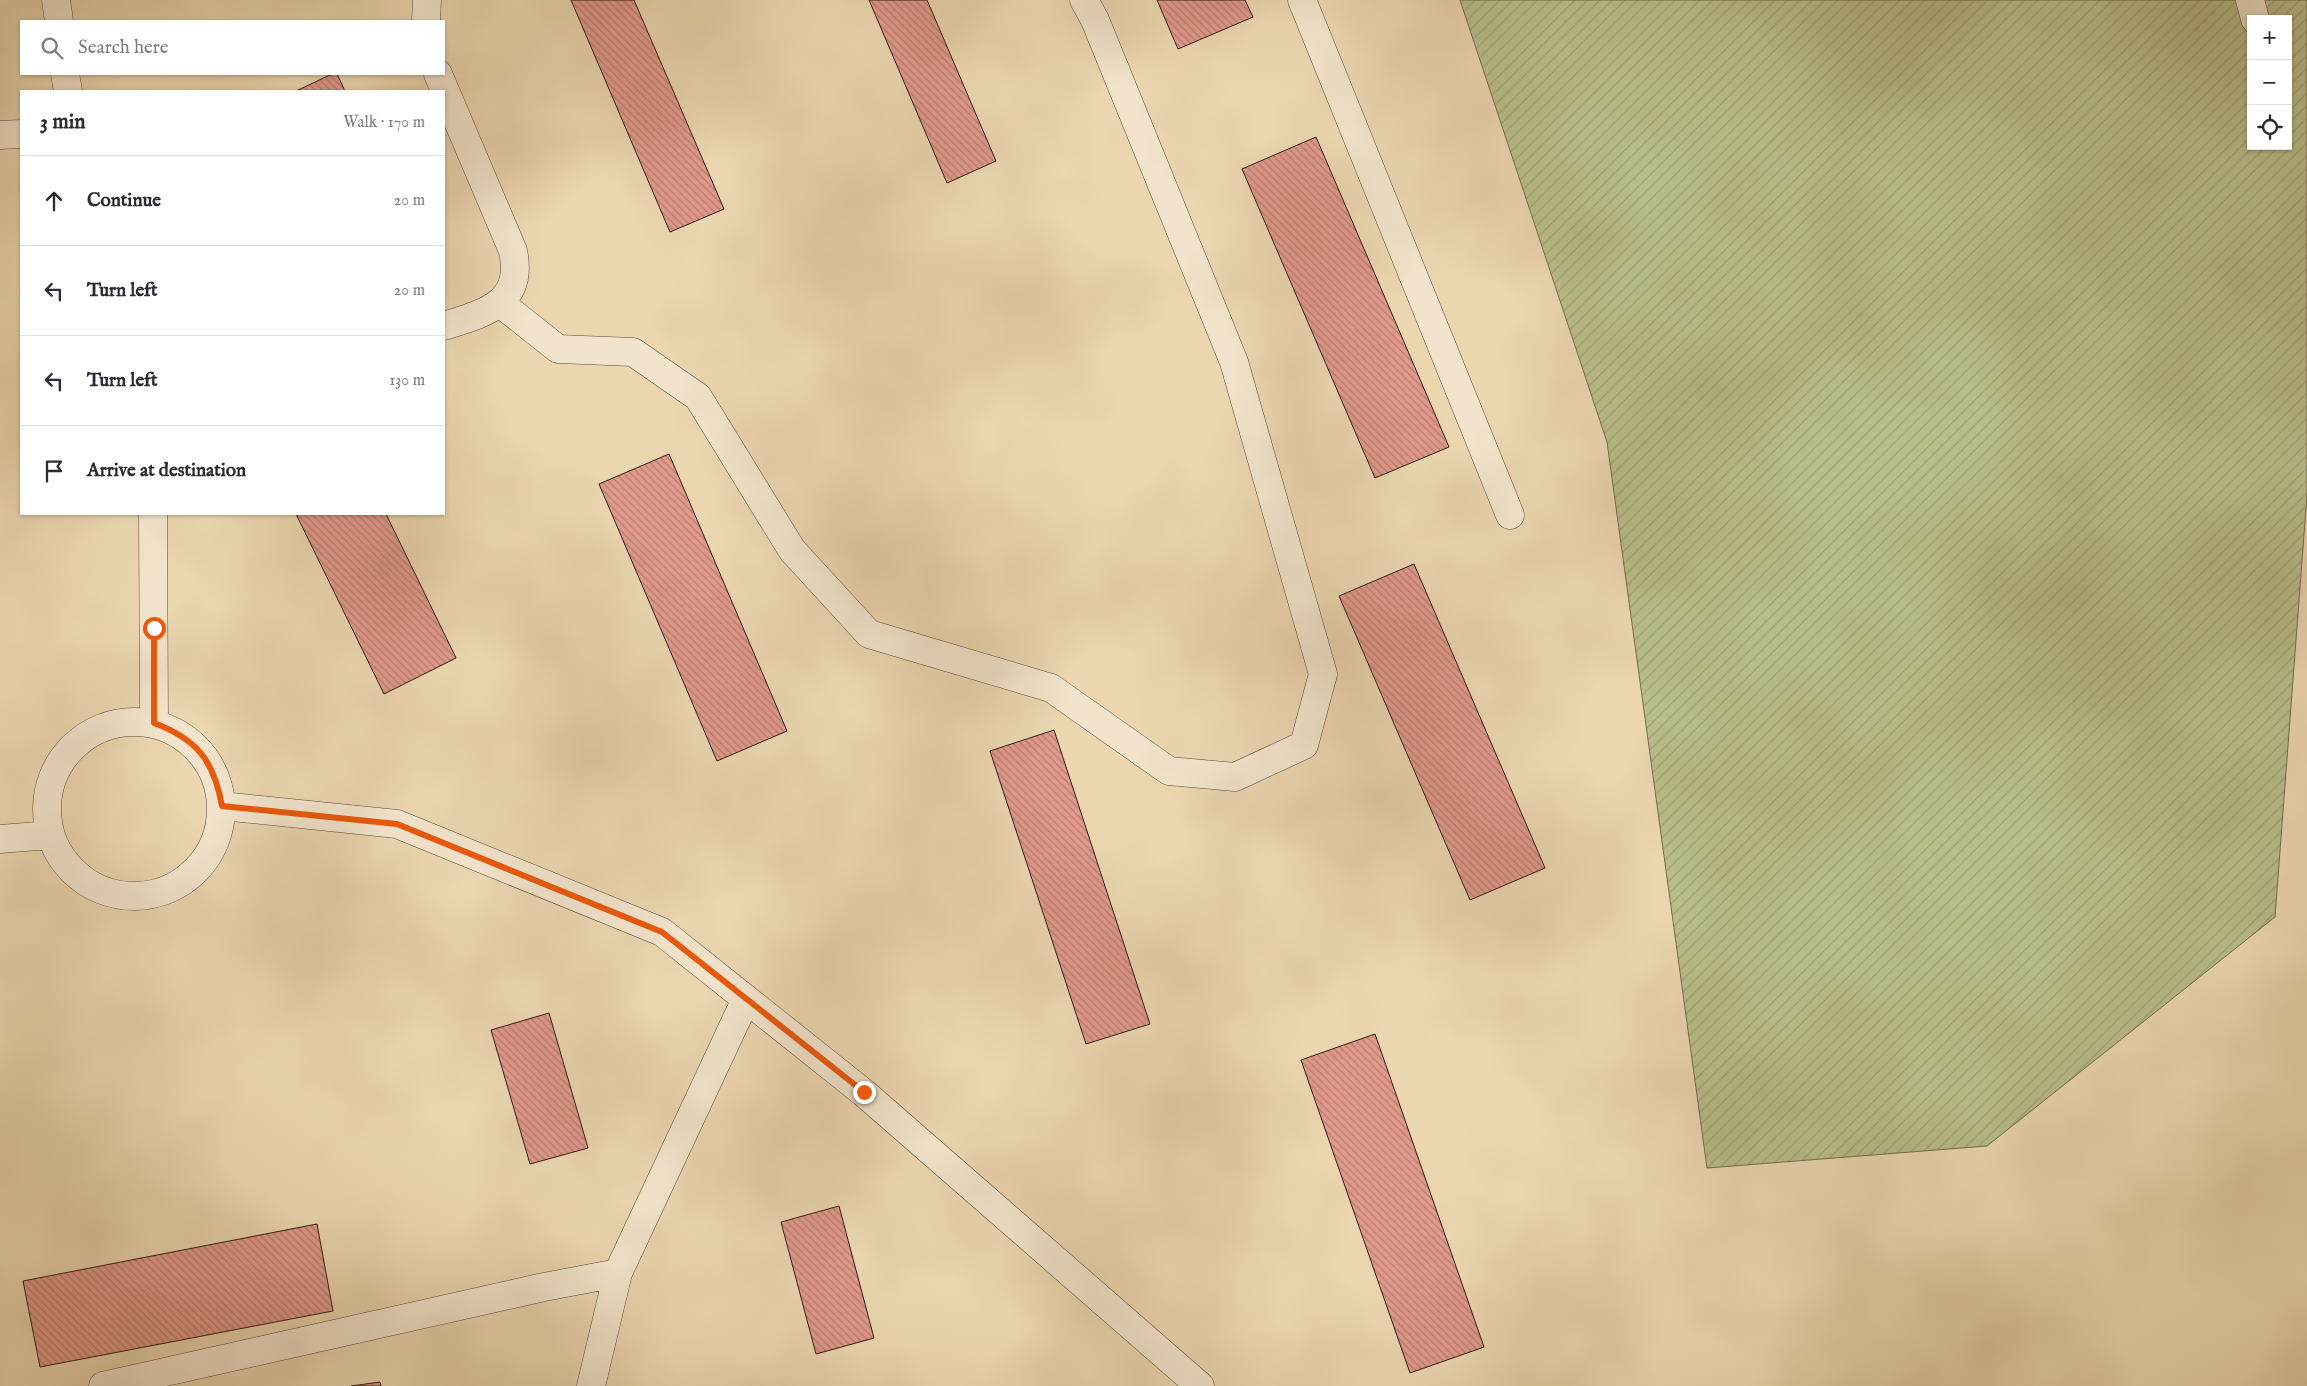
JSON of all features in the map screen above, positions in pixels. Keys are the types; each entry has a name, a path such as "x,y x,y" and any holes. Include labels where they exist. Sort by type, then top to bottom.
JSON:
{"street":[{"path":"56,0 59,20"},
{"path":"426,20 427,0"},
{"path":"500,303 558,349 633,352 698,397 792,550 869,634 1052,688 1168,771 1235,777 1304,745 1323,674 1234,362 1095,20 1084,0"},
{"path":"1302,0 1510,515"},
{"path":"2250,0 2254,15"},
{"path":"65,75 68,90"},
{"path":"438,75 445,90"},
{"path":"445,91 513,251 516,265 510,291 500,303 488,311 445,326"},
{"path":"0,135 20,134"},
{"path":"154,515 154,723"},
{"path":"131,721 154,723 175,731 194,744 208,762 218,784 222,806 219,829 212,851 198,869 174,887 160,893 137,897 114,895 93,887 74,873 60,856 50,835 46,812 48,789 56,768 70,749 88,734 108,725 131,721"},
{"path":"222,806 397,824 662,932 864,1092 1200,1386"},
{"path":"0,839 50,835"},
{"path":"591,1386 618,1273 746,999"},
{"path":"104,1386 544,1287 618,1273"}],"green space":[{"path":"1460,0 2307,0 2307,495 2275,917 1987,1146 1707,1168 1607,442"}],"building":[{"path":"571,0 634,0 724,209 670,232"},
{"path":"869,0 927,0 996,161 947,183"},
{"path":"1157,0 1245,0 1253,17 1178,49"},
{"path":"330,75 337,75 345,90 298,90"},
{"path":"1316,137 1449,447 1375,478 1242,169"},
{"path":"669,454 787,731 717,761 599,484"},
{"path":"296,515 386,515 456,658 384,694"},
{"path":"1414,564 1545,868 1470,900 1339,596"},
{"path":"1054,730 1150,1024 1086,1044 990,751"},
{"path":"549,1013 588,1148 530,1164 491,1030"},
{"path":"1375,1034 1484,1347 1410,1373 1301,1060"},
{"path":"839,1206 874,1338 816,1354 781,1222"},
{"path":"317,1224 333,1311 40,1367 23,1281"},
{"path":"380,1382 381,1386 351,1386"}],"route":[{"path":"154,628 154,723 175,731 194,744 208,762 218,784 222,806 397,824 662,932 864,1092"}]}
